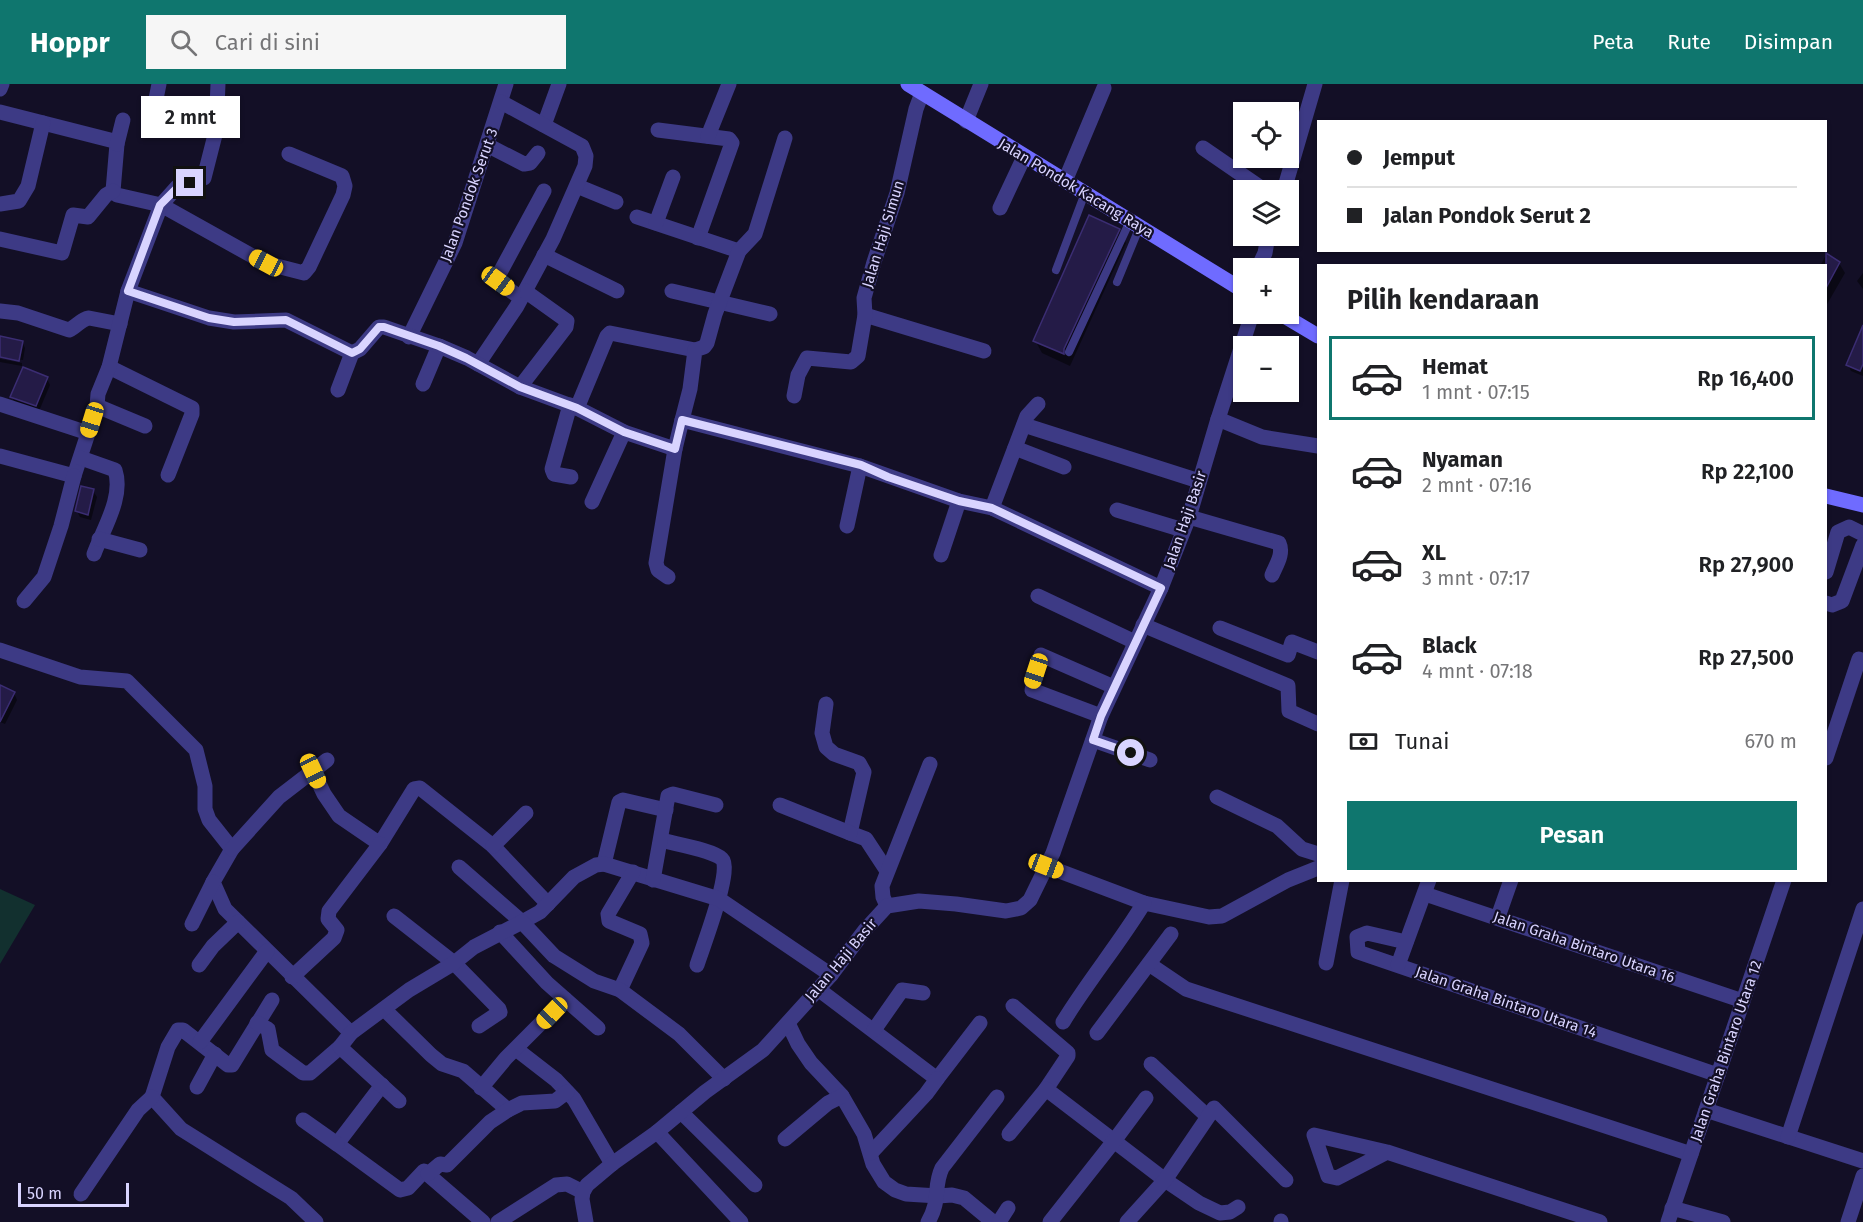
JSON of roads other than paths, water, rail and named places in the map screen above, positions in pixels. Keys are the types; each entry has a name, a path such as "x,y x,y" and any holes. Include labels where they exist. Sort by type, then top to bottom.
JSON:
{"main road":[{"name":"Jalan Pondok Kacang Raya","path":"908,84 1233,284"},
{"path":"1298,324 1317,335"},
{"path":"1827,496 1863,505"}],"street":[{"path":"0,89 2,84"},
{"path":"155,104 159,84"},
{"path":"24,601 44,577 61,526 98,394 109,367 128,291 160,205 177,188 204,178 216,130 218,84"},
{"name":"Jalan Pondok Serut 3","path":"409,337 455,243 506,84"},
{"path":"544,125 559,84"},
{"path":"708,136 729,84"},
{"path":"966,121 981,84"},
{"path":"1287,180 1315,84"},
{"path":"1065,181 1104,88"},
{"name":"Jalan Haji Simun","path":"795,396 798,375 807,358 851,362 858,356 865,315 864,298 873,262 897,193 916,109 922,93"},
{"path":"478,364 523,295 585,166 585,150 582,146 501,102"},
{"path":"0,112 31,118 114,141 117,144"},
{"path":"123,120 117,144 113,190 117,195 160,205 266,263 304,273 343,195 345,186 342,176 289,154"},
{"path":"0,204 20,201 28,186 43,123"},
{"path":"658,130 729,139 732,143 698,238"},
{"path":"571,477 554,474 552,469 573,406 607,336 610,333 695,350 704,347 739,251 755,234 785,138"},
{"path":"487,145 524,164 530,163 538,153"},
{"path":"1203,148 1249,180"},
{"path":"1000,208 1024,157"},
{"path":"656,223 673,177"},
{"path":"577,186 616,202"},
{"path":"0,239 62,253 72,216 88,217 113,190"},
{"path":"520,387 566,327 567,321 498,281 497,278 544,191"},
{"path":"637,217 739,251"},
{"path":"544,255 617,291"},
{"path":"128,291 209,318 234,322 286,320 352,353"},
{"path":"672,291 770,314"},
{"path":"0,311 18,313 69,330 84,318 120,324"},
{"path":"865,315 984,351"},
{"name":"Jalan Haji Basir","path":"583,1192 587,1185 612,1164 763,1050 831,975 865,930 887,906 919,901 1006,911 1021,908 1030,900 1057,842 1101,716 1161,588 1186,523 1249,324"},
{"path":"338,390 352,353 360,349 379,327 391,329 439,346 520,387 573,406 624,432 675,449"},
{"path":"423,384 439,346"},
{"path":"668,577 656,568 656,563 675,449 690,389 695,350"},
{"path":"109,367 192,408 192,414 168,475"},
{"path":"0,404 88,433"},
{"path":"992,508 1030,411 1038,404"},
{"path":"96,406 145,426"},
{"path":"1218,419 1262,437 1317,446"},
{"path":"682,420 861,465 888,477 959,501 992,508 1161,588"},
{"path":"1024,425 1199,481"},
{"path":"592,502 624,432"},
{"path":"1016,448 1064,467"},
{"path":"0,456 74,476"},
{"path":"81,458 115,470 118,480 117,494 94,554"},
{"path":"847,526 861,465"},
{"path":"941,555 959,501"},
{"path":"1117,510 1279,543 1281,555 1272,575"},
{"path":"1827,569 1838,532 1849,527 1863,534"},
{"path":"99,539 140,550"},
{"path":"1827,603 1832,605 1842,601 1863,545"},
{"path":"1038,596 1135,642"},
{"path":"1143,625 1288,687 1289,711 1317,724"},
{"path":"1220,628 1288,655 1292,642 1317,652"},
{"path":"0,650 81,677 127,681 196,750 205,786 209,820 232,849"},
{"path":"1101,716 1032,690 1041,655 1114,687"},
{"path":"1827,755 1859,659"},
{"path":"826,704 822,733 826,747 834,754 859,763 864,772 850,833"},
{"path":"1093,740 1150,760"},
{"path":"192,924 232,849 279,797 327,760"},
{"path":"887,906 882,897 882,886 930,764"},
{"path":"313,771 324,794 339,816 380,844"},
{"path":"292,977 334,938 337,930 328,919 329,911 380,844 414,789 418,787 493,846 548,904"},
{"path":"653,880 670,794 716,805"},
{"path":"1217,797 1277,826 1302,849 1317,854"},
{"path":"604,864 619,802 623,800 666,810"},
{"path":"780,805 866,839 887,871"},
{"path":"493,846 526,813"},
{"path":"661,840 722,858 726,864 719,899 697,965"},
{"path":"257,1023 268,1029 273,1050 303,1073 310,1072 340,1047 351,1033 408,990 454,963 474,947 540,912 574,877 596,865 604,864 719,899 831,975"},
{"path":"1046,866 1144,903 1209,917 1222,916 1288,880 1317,868"},
{"path":"459,867 522,922 554,956 594,981 620,990 679,1034 724,1079"},
{"path":"620,990 642,943 642,938 640,934 609,921 608,914 633,872"},
{"path":"213,882 225,909 351,1033"},
{"path":"1326,963 1342,882"},
{"path":"1498,918 1510,882"},
{"name":"Jalan Graha Bintaro Utara 12","path":"1670,1215 1783,882"},
{"path":"1398,965 1427,887"},
{"name":"Jalan Graha Bintaro Utara 16","path":"1427,887 1498,918 1743,1001"},
{"path":"1063,1022 1144,903"},
{"path":"1788,1137 1863,909"},
{"path":"394,916 454,963 499,1009 500,1012 478,1026"},
{"path":"199,965 213,946 238,922"},
{"path":"500,932 547,983 598,1028"},
{"name":"Jalan Graha Bintaro Utara 14","path":"1407,942 1367,933 1357,937 1358,952 1718,1075"},
{"path":"1096,1033 1171,934"},
{"path":"200,1042 267,951"},
{"path":"1149,964 1186,988 1691,1154"},
{"path":"818,989 937,1079"},
{"path":"874,1030 902,990 923,993"},
{"path":"481,1088 565,999"},
{"path":"81,1194 138,1110 152,1097 168,1047 178,1030 183,1030 228,1065 232,1065 272,1000"},
{"path":"1009,1134 1046,1089 1068,1056 1068,1053 1013,1006"},
{"path":"384,1009 431,1056 442,1064 463,1071 508,1110"},
{"path":"788,1023 811,1063 842,1096 864,1134 873,1164 884,1182 906,1194 952,1195 964,1198 993,1222"},
{"path":"871,1153 926,1094 980,1023"},
{"path":"340,1047 399,1101"},
{"path":"516,1049 556,1080 567,1092 582,1111 612,1164"},
{"path":"197,1087 215,1054"},
{"path":"1152,1064 1207,1116"},
{"path":"336,1144 382,1085"},
{"path":"1046,1089 1165,1180 1200,1203 1220,1213 1230,1212 1238,1207"},
{"path":"428,1174 440,1164 447,1165 490,1122 508,1110 522,1103 555,1101 567,1092"},
{"path":"785,1139 828,1103 842,1096"},
{"path":"152,1097 181,1129 291,1198 316,1222"},
{"path":"928,1222 935,1210 942,1168 997,1097"},
{"path":"1050,1222 1146,1098"},
{"path":"1127,1222 1165,1180 1212,1109 1215,1109 1286,1180"},
{"path":"1706,1110 1863,1161"},
{"path":"681,1112 755,1185"},
{"path":"303,1120 400,1190 408,1188 424,1171 483,1222"},
{"path":"657,1132 741,1222"},
{"path":"1387,1152 1576,1219 1600,1222"},
{"path":"1856,1215 1863,1176"},
{"path":"498,1222 556,1185 567,1184 583,1192 586,1222"},
{"path":"999,1222 1008,1208"},
{"path":"1670,1215 1723,1222"}],"lane":[{"path":"1056,270 1085,193"},
{"path":"1117,282 1135,224"},
{"path":"1069,352 1135,224"}]}
